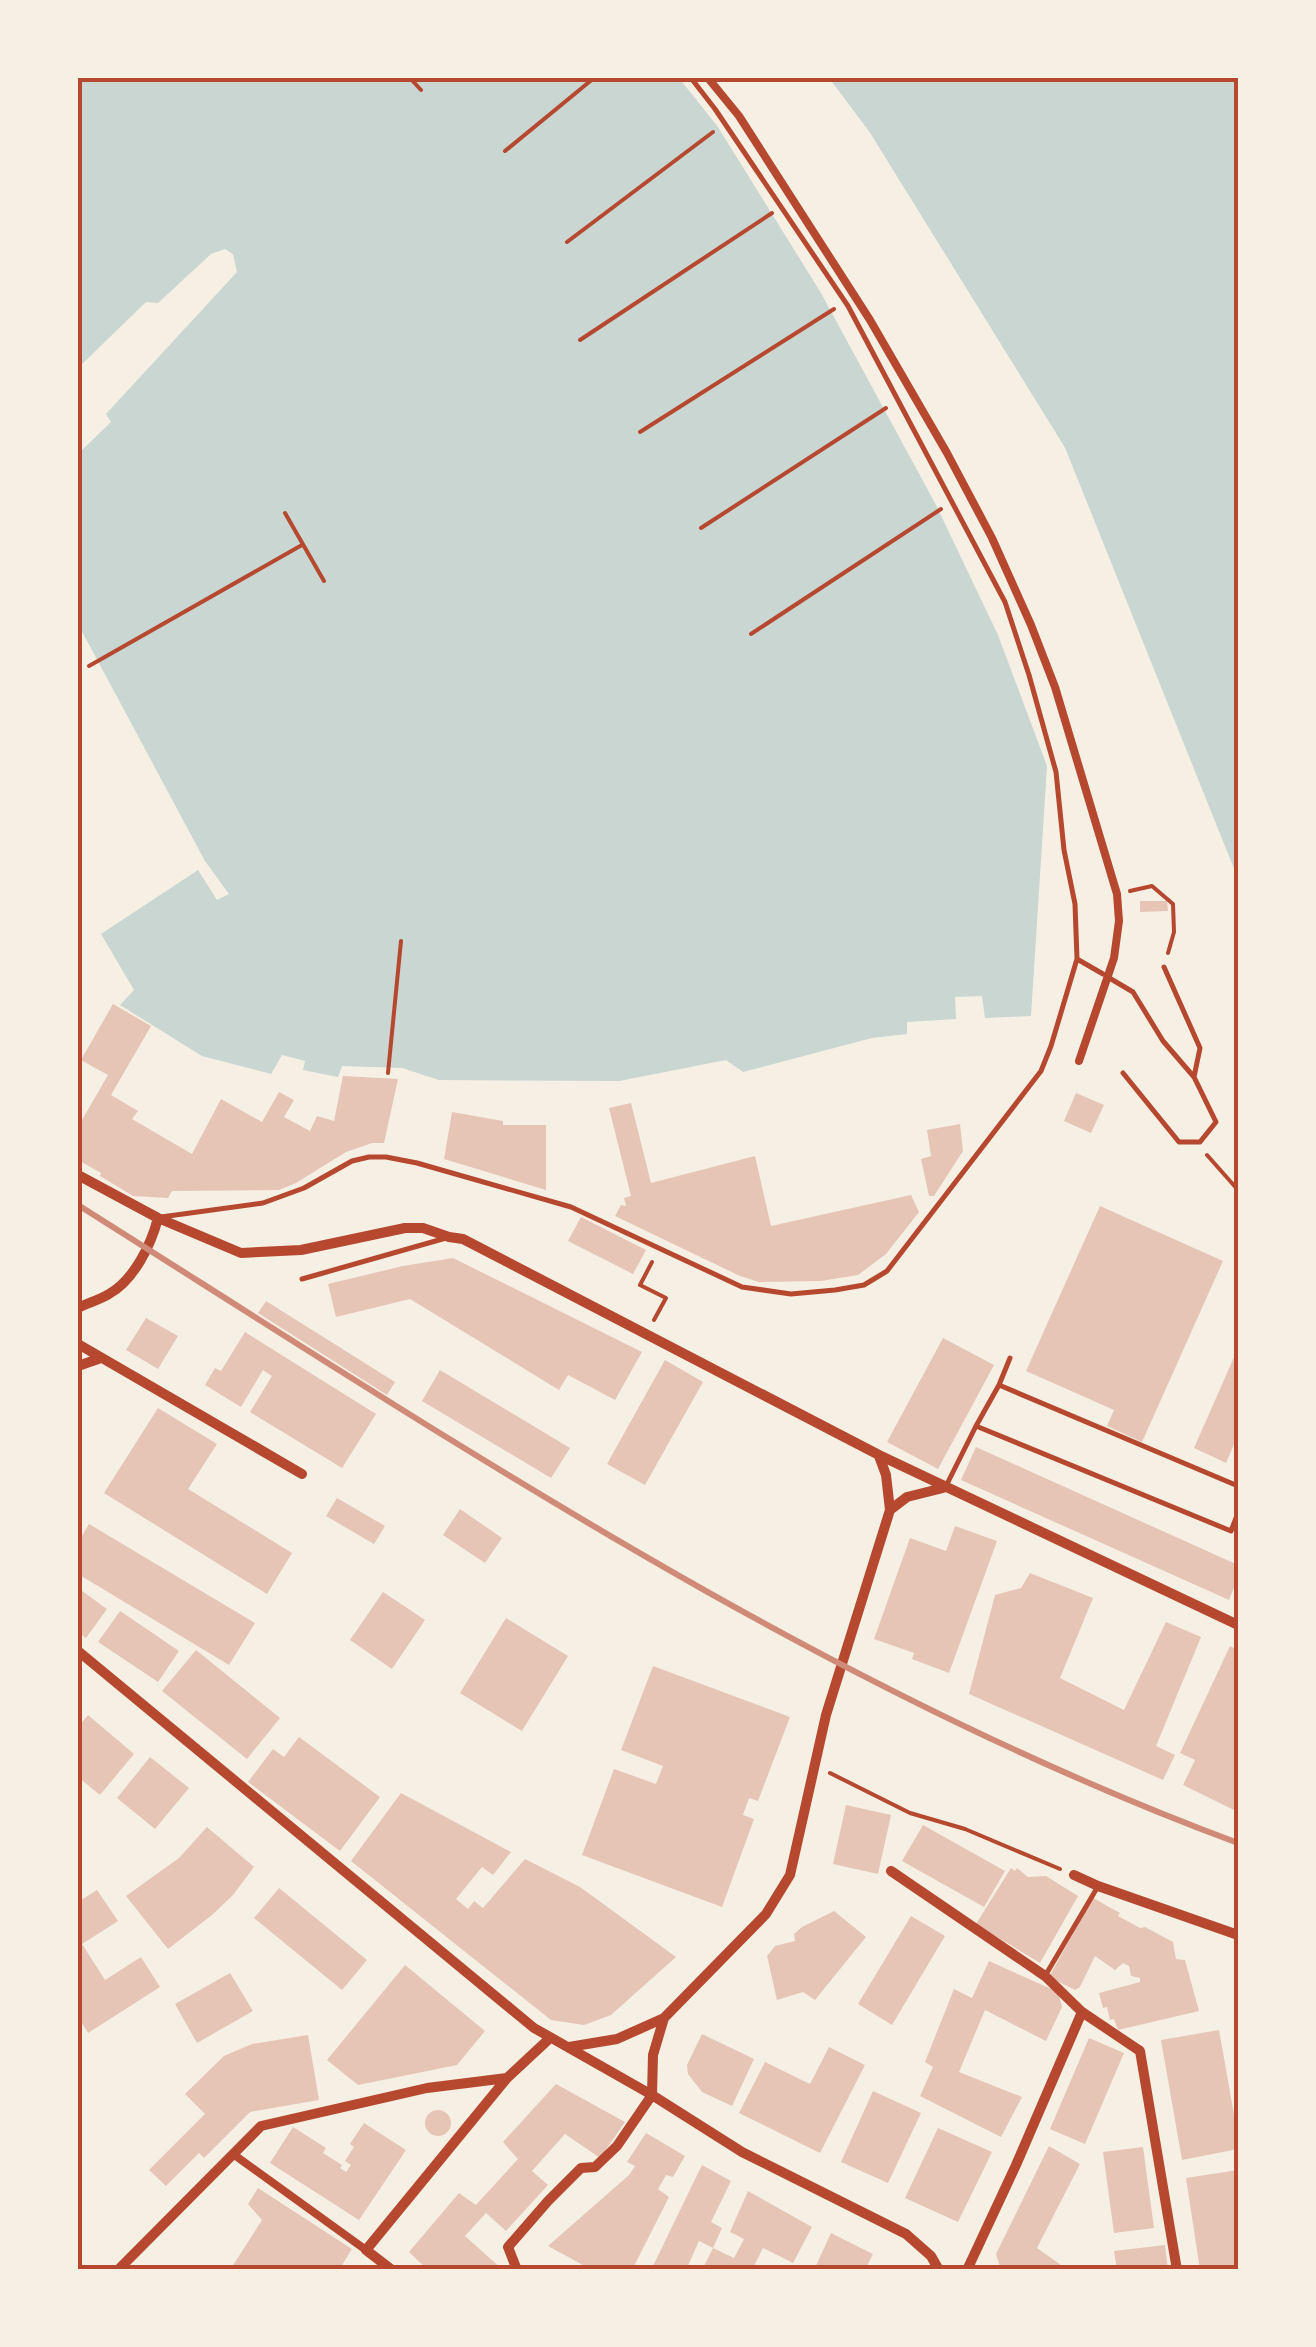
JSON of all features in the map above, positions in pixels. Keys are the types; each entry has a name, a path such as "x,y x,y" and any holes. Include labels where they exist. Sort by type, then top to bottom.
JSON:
{"street":[{"path":"708,78 739,116 870,320 947,454 1013,582 1055,687 1117,894 1119,921 1114,958 1079,1060"},
{"path":"78,1174 158,1218 241,1253 301,1250 405,1228 422,1228 464,1239 879,1455 1238,1625"},
{"path":"78,1308 116,1289 135,1268 154,1235 158,1218"},
{"path":"78,1344 302,1474"},
{"path":"78,1366 101,1358"},
{"path":"569,2047 617,2039 664,2018 766,1914 790,1874 826,1715 890,1510 879,1455"},
{"path":"890,1510 907,1497 945,1487"},
{"path":"78,1651 534,2028 742,2152 906,2234 932,2256 939,2270"},
{"path":"891,1871 1045,1976 1082,2012 1140,2050 1177,2270"},
{"path":"1074,1874 1238,1936"},
{"path":"967,2270 1082,2012"},
{"path":"517,2270 508,2247 581,2168 596,2168 652,2095 653,2055 664,2018"},
{"path":"366,2250 506,2078 550,2038"},
{"path":"118,2270 262,2126 427,2088 506,2078"},
{"path":"234,2154 392,2270"}],"lane":[{"path":"158,1218 263,1203 304,1188 352,1161 386,1157 418,1162 572,1207 742,1287 791,1294 835,1290 864,1285 886,1271 1041,1071 1077,959 1074,904 1056,772 1030,676 1004,602 848,306 691,78"},
{"path":"1077,959 1103,974"},
{"path":"1164,967 1200,1048 1194,1077"},
{"path":"1112,979 1133,992 1164,1041 1194,1077 1216,1122 1200,1142 1179,1142 1122,1073"},
{"path":"302,1278 449,1237"},
{"path":"945,1487 1010,1358"},
{"path":"999,1385 1238,1486"},
{"path":"976,1426 1232,1531 1238,1513"},
{"path":"1045,1976 1098,1886"}],"path":[{"path":"410,78 421,90"},
{"path":"505,150 594,78"},
{"path":"567,242 725,123"},
{"path":"580,340 780,208"},
{"path":"640,432 838,308"},
{"path":"700,528 890,405"},
{"path":"751,634 945,506"},
{"path":"285,513 324,581"},
{"path":"89,666 302,545"},
{"path":"1117,894 1152,886 1173,904 1174,932 1164,967"},
{"path":"388,1073 401,941"},
{"path":"1200,1142 1207,1156 1238,1190"},
{"path":"646,1334 666,1298 640,1285 658,1248"},
{"path":"816,1766 910,1813 965,1829 1074,1874"}],"shaded area":[{"path":"78,78 679,78 718,127 821,293 936,505 998,635 1047,766 1031,1016 985,1018 982,996 955,997 956,1019 907,1022 907,1034 872,1038 743,1072 726,1060 619,1081 439,1080 402,1068 342,1066 338,1077 303,1070 305,1061 282,1055 271,1074 202,1056 120,1005 134,990 101,934 198,870 217,900 229,894 205,861 78,624 78,454 111,422 106,414 237,272 233,254 225,249 211,254 158,303 146,302 78,368"},
{"path":"829,78 1238,78 1238,879 1065,448 870,133"}],"pier":[{"path":"824,78 829,78 870,133 1065,448 1238,884 1060,451 866,136"}],"building":[{"path":"1140,901 1167,901 1168,911 1140,912"},
{"path":"113,1004 151,1026 111,1095 138,1111 132,1119 192,1154 221,1099 262,1122 279,1092 294,1100 284,1117 310,1131 317,1116 334,1121 343,1076 398,1079 384,1143 346,1152 279,1190 172,1191 168,1198 133,1196 78,1160 78,1127 108,1075 81,1060"},
{"path":"1076,1093 1104,1105 1091,1133 1064,1121"},
{"path":"631,1103 651,1183 755,1156 771,1226 911,1195 919,1212 886,1254 858,1275 821,1281 759,1282 740,1276 615,1216 621,1205 626,1206 624,1198 631,1196 609,1108"},
{"path":"452,1112 503,1121 503,1125 546,1125 546,1190 444,1159"},
{"path":"960,1124 963,1151 934,1196 929,1196 921,1159 931,1156 927,1130"},
{"path":"1100,1206 1223,1261 1142,1442 1107,1426 1114,1410 1026,1371"},
{"path":"581,1217 646,1250 633,1274 568,1241"},
{"path":"453,1258 642,1352 615,1400 568,1375 559,1390 410,1299 336,1317 328,1284"},
{"path":"266,1301 395,1382 387,1395 258,1313"},
{"path":"146,1318 178,1336 158,1369 126,1350"},
{"path":"245,1332 376,1414 342,1468 250,1412 272,1376 263,1370 241,1407 205,1385 215,1368 221,1371"},
{"path":"943,1338 994,1365 938,1469 887,1442"},
{"path":"1238,1348 1238,1435 1226,1463 1194,1448"},
{"path":"665,1360 703,1382 645,1485 607,1464"},
{"path":"440,1370 570,1448 551,1478 422,1401"},
{"path":"158,1408 217,1444 188,1489 292,1553 267,1594 104,1493"},
{"path":"976,1447 1238,1565 1238,1578 1229,1600 961,1480"},
{"path":"337,1498 385,1526 374,1544 326,1516"},
{"path":"460,1509 502,1538 485,1563 443,1535"},
{"path":"89,1524 255,1623 229,1665 78,1574 78,1543"},
{"path":"955,1526 997,1541 949,1673 912,1659 914,1653 874,1639 910,1538 946,1551"},
{"path":"1030,1573 1093,1598 1060,1678 1124,1710 1166,1622 1201,1637 1156,1746 1175,1755 1163,1780 969,1694 995,1595 1021,1588"},
{"path":"78,1588 107,1609 86,1638 78,1632"},
{"path":"383,1592 425,1620 392,1669 350,1640"},
{"path":"120,1611 179,1651 158,1682 98,1642"},
{"path":"506,1618 568,1656 522,1731 460,1693"},
{"path":"1230,1646 1238,1650 1238,1812 1183,1785 1195,1760 1180,1753"},
{"path":"196,1650 280,1718 247,1759 162,1691"},
{"path":"653,1666 790,1717 758,1801 749,1798 743,1815 754,1819 722,1907 582,1855 614,1769 656,1784 663,1766 621,1750"},
{"path":"88,1715 134,1754 100,1795 78,1777 78,1727"},
{"path":"299,1737 380,1797 340,1851 248,1782 273,1749 284,1757"},
{"path":"150,1757 189,1788 155,1829 117,1798"},
{"path":"401,1793 511,1852 493,1875 482,1867 456,1899 468,1909 474,1901 483,1908 525,1859 580,1887 676,1957 611,2015 584,2025 551,2020 351,1861"},
{"path":"846,1805 891,1815 878,1874 833,1864"},
{"path":"923,1825 1005,1871 984,1907 902,1861"},
{"path":"207,1827 254,1867 233,1895 168,1949 126,1896 179,1858"},
{"path":"1011,1868 1028,1877 1046,1876 1078,1896 1040,1963 976,1924"},
{"path":"279,1888 367,1960 342,1990 254,1918"},
{"path":"97,1890 118,1921 82,1944 105,1980 141,1957 160,1987 88,2033 78,2017 78,1902"},
{"path":"1093,1898 1120,1913 1118,1916 1173,1942 1176,1959 1185,1960 1199,2011 1118,2030 1107,2007 1103,2008 1099,1993 1140,1982 1140,1978 1131,1976 1129,1966 1123,1963 1115,1970 1095,1956 1075,1990 1049,1977"},
{"path":"834,1911 866,1937 815,2000 803,1992 777,2000 767,1956 775,1946 795,1941 794,1934 802,1927"},
{"path":"911,1916 945,1936 892,2025 858,2004"},
{"path":"989,1961 1058,1992 1062,2007 1046,2041 985,2010 959,2072 1022,2097 1001,2137 920,2096 933,2067 925,2062 954,1989 972,1998"},
{"path":"405,1965 485,2031 457,2065 358,2085 327,2060"},
{"path":"230,1973 253,2011 197,2043 175,2004"},
{"path":"1219,2030 1238,2149 1182,2160 1161,2040"},
{"path":"702,2034 754,2059 732,2106 702,2092 688,2074 687,2065"},
{"path":"308,2035 319,2100 250,2112 204,2158 199,2153 166,2186 149,2170 205,2114 185,2094 224,2056 252,2044"},
{"path":"1089,2038 1124,2053 1085,2144 1050,2129"},
{"path":"829,2047 865,2065 820,2153 739,2113 765,2062 810,2084"},
{"path":"556,2084 625,2122 600,2158 565,2134 532,2171 548,2185 506,2231 486,2213 465,2236 503,2270 428,2270 409,2252 459,2193 476,2205 518,2159 503,2142"},
{"path":"873,2091 921,2113 888,2183 841,2162"},
{"path":"438,2110 447,2114 451,2123 447,2132 438,2136 429,2132 425,2123 429,2114"},
{"path":"364,2123 406,2150 359,2220 270,2163 293,2127 326,2148 323,2153 346,2172 351,2165 345,2161 354,2147 350,2144"},
{"path":"938,2128 992,2152 958,2222 905,2198"},
{"path":"646,2133 685,2156 673,2177 666,2175 658,2189 669,2197 632,2270 592,2270 548,2246 629,2175 635,2166 627,2162"},
{"path":"1049,2146 1080,2164 1037,2248 1068,2270 1001,2270 996,2254"},
{"path":"1143,2147 1154,2228 1114,2233 1103,2152"},
{"path":"702,2165 731,2181 711,2222 722,2228 713,2248 699,2241 686,2270 651,2270"},
{"path":"1238,2170 1238,2270 1200,2270 1186,2178"},
{"path":"258,2188 352,2249 339,2270 230,2270 262,2220 248,2204"},
{"path":"748,2191 812,2227 793,2263 763,2248 752,2270 702,2270 713,2248 734,2258 744,2239 730,2232"},
{"path":"831,2233 873,2254 865,2270 814,2270"},
{"path":"1165,2245 1168,2270 1117,2270 1114,2251"}],"railway":[{"path":"78,1205 499,1470 787,1635 934,1711 1084,1781 1238,1843"}]}
